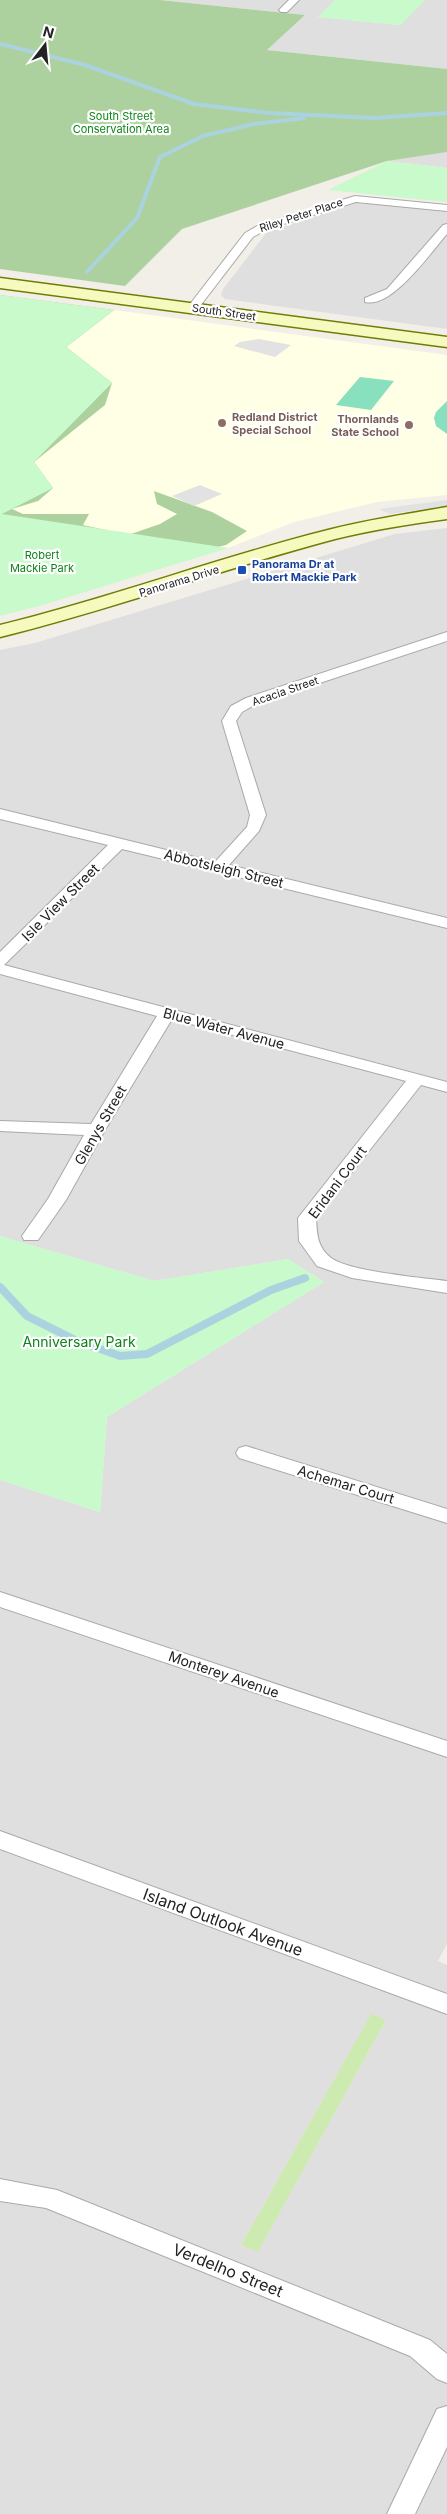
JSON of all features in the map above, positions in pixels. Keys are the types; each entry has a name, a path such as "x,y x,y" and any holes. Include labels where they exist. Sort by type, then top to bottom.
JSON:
{"street":[{"path":"284,10 294,0"},
{"name":"Riley Peter Place","path":"193,308 249,235 263,226 355,199 447,208"},
{"path":"369,300 391,291 447,227"},
{"name":"South Street","path":"0,283 447,342"},
{"name":"Panorama Drive","path":"0,631 71,614 318,538 368,525 447,514"},
{"name":"Acacia Street","path":"218,867 254,828 258,815 229,721 236,709 251,702 446,638"},
{"name":"Abbotsleigh Street","path":"0,814 447,923"},
{"name":"Isle View Street","path":"0,961 119,843"},
{"name":"Blue Water Avenue","path":"0,969 447,1087"},
{"name":"Glenys Street","path":"31,1236 57,1200 96,1130 167,1013"},
{"name":"Eridani Court","path":"417,1079 307,1218 308,1241 324,1262 352,1272 447,1287"},
{"path":"0,1126 96,1130"},
{"name":"Achemar Court","path":"246,1453 447,1516"},
{"name":"Monterey Avenue","path":"0,1599 447,1749"},
{"name":"Island Outlook Avenue","path":"0,1840 447,2004"},
{"name":"Verdelho Street","path":"0,2190 48,2198 420,2348 447,2371"},
{"path":"401,2514 447,2418"}],"shaded area":[{"path":"160,0 335,0 318,17 400,25 425,0 447,0 447,69 267,50 305,15"},
{"path":"447,152 447,168 387,161 400,158"},
{"path":"356,203 447,210 447,329 225,299 221,295 223,289 267,232"},
{"name":"Redland District Special School","path":"114,310 447,355 447,495 377,502 294,522 228,548 1,514 34,462 112,383 66,347"},
{"path":"259,339 291,345 275,357 234,346 240,342"},
{"path":"200,485 222,494 194,506 172,496"},
{"path":"447,500 447,506 390,514 379,509"},
{"path":"447,528 447,1944 438,1961 447,1965 447,2514 0,2514 0,1480 100,1512 107,1417 324,1282 288,1259 154,1281 0,1236 0,650 35,643 395,534","holes":["371,2015 386,2020 258,2251 241,2245"]}],"green space":[{"name":"South Street Conservation Area","path":"0,0 160,0 305,15 267,50 447,69 447,152 387,161 182,229 125,286 0,269"},
{"path":"335,0 425,0 401,25 318,17"},
{"path":"387,161 447,168 447,202 328,190"},
{"path":"0,295 114,310 66,347 112,383 105,405 34,462 53,488 38,501 12,509 23,514 89,514 83,525 128,535 160,524 177,514 157,504 154,491 212,512 247,531 226,545 107,574 0,537"},
{"name":"Robert Mackie Park","path":"0,295 114,310 66,347 112,383 34,462 53,488 2,514 228,548 43,605 0,616"},
{"path":"360,377 394,381 371,410 336,405"},
{"path":"447,401 447,434 436,426 434,418 436,412"},
{"name":"Anniversary Park","path":"0,1236 154,1281 288,1259 324,1282 107,1417 100,1512 0,1480"},
{"path":"371,2014 386,2020 258,2252 241,2245"}],"waterway":[{"path":"0,44 85,65 194,104 269,113 375,118 447,113"},
{"path":"87,272 137,218 160,157 203,136 254,124 304,118"},
{"path":"0,1287 27,1316 75,1340 120,1356 147,1354 271,1290 305,1278"}],"place":[{"name":"Redland District Special School","path":"222,423"},
{"name":"Thornlands State School","path":"409,425"},
{"name":"Panorama Dr at Robert Mackie Park","path":"242,570"}]}
